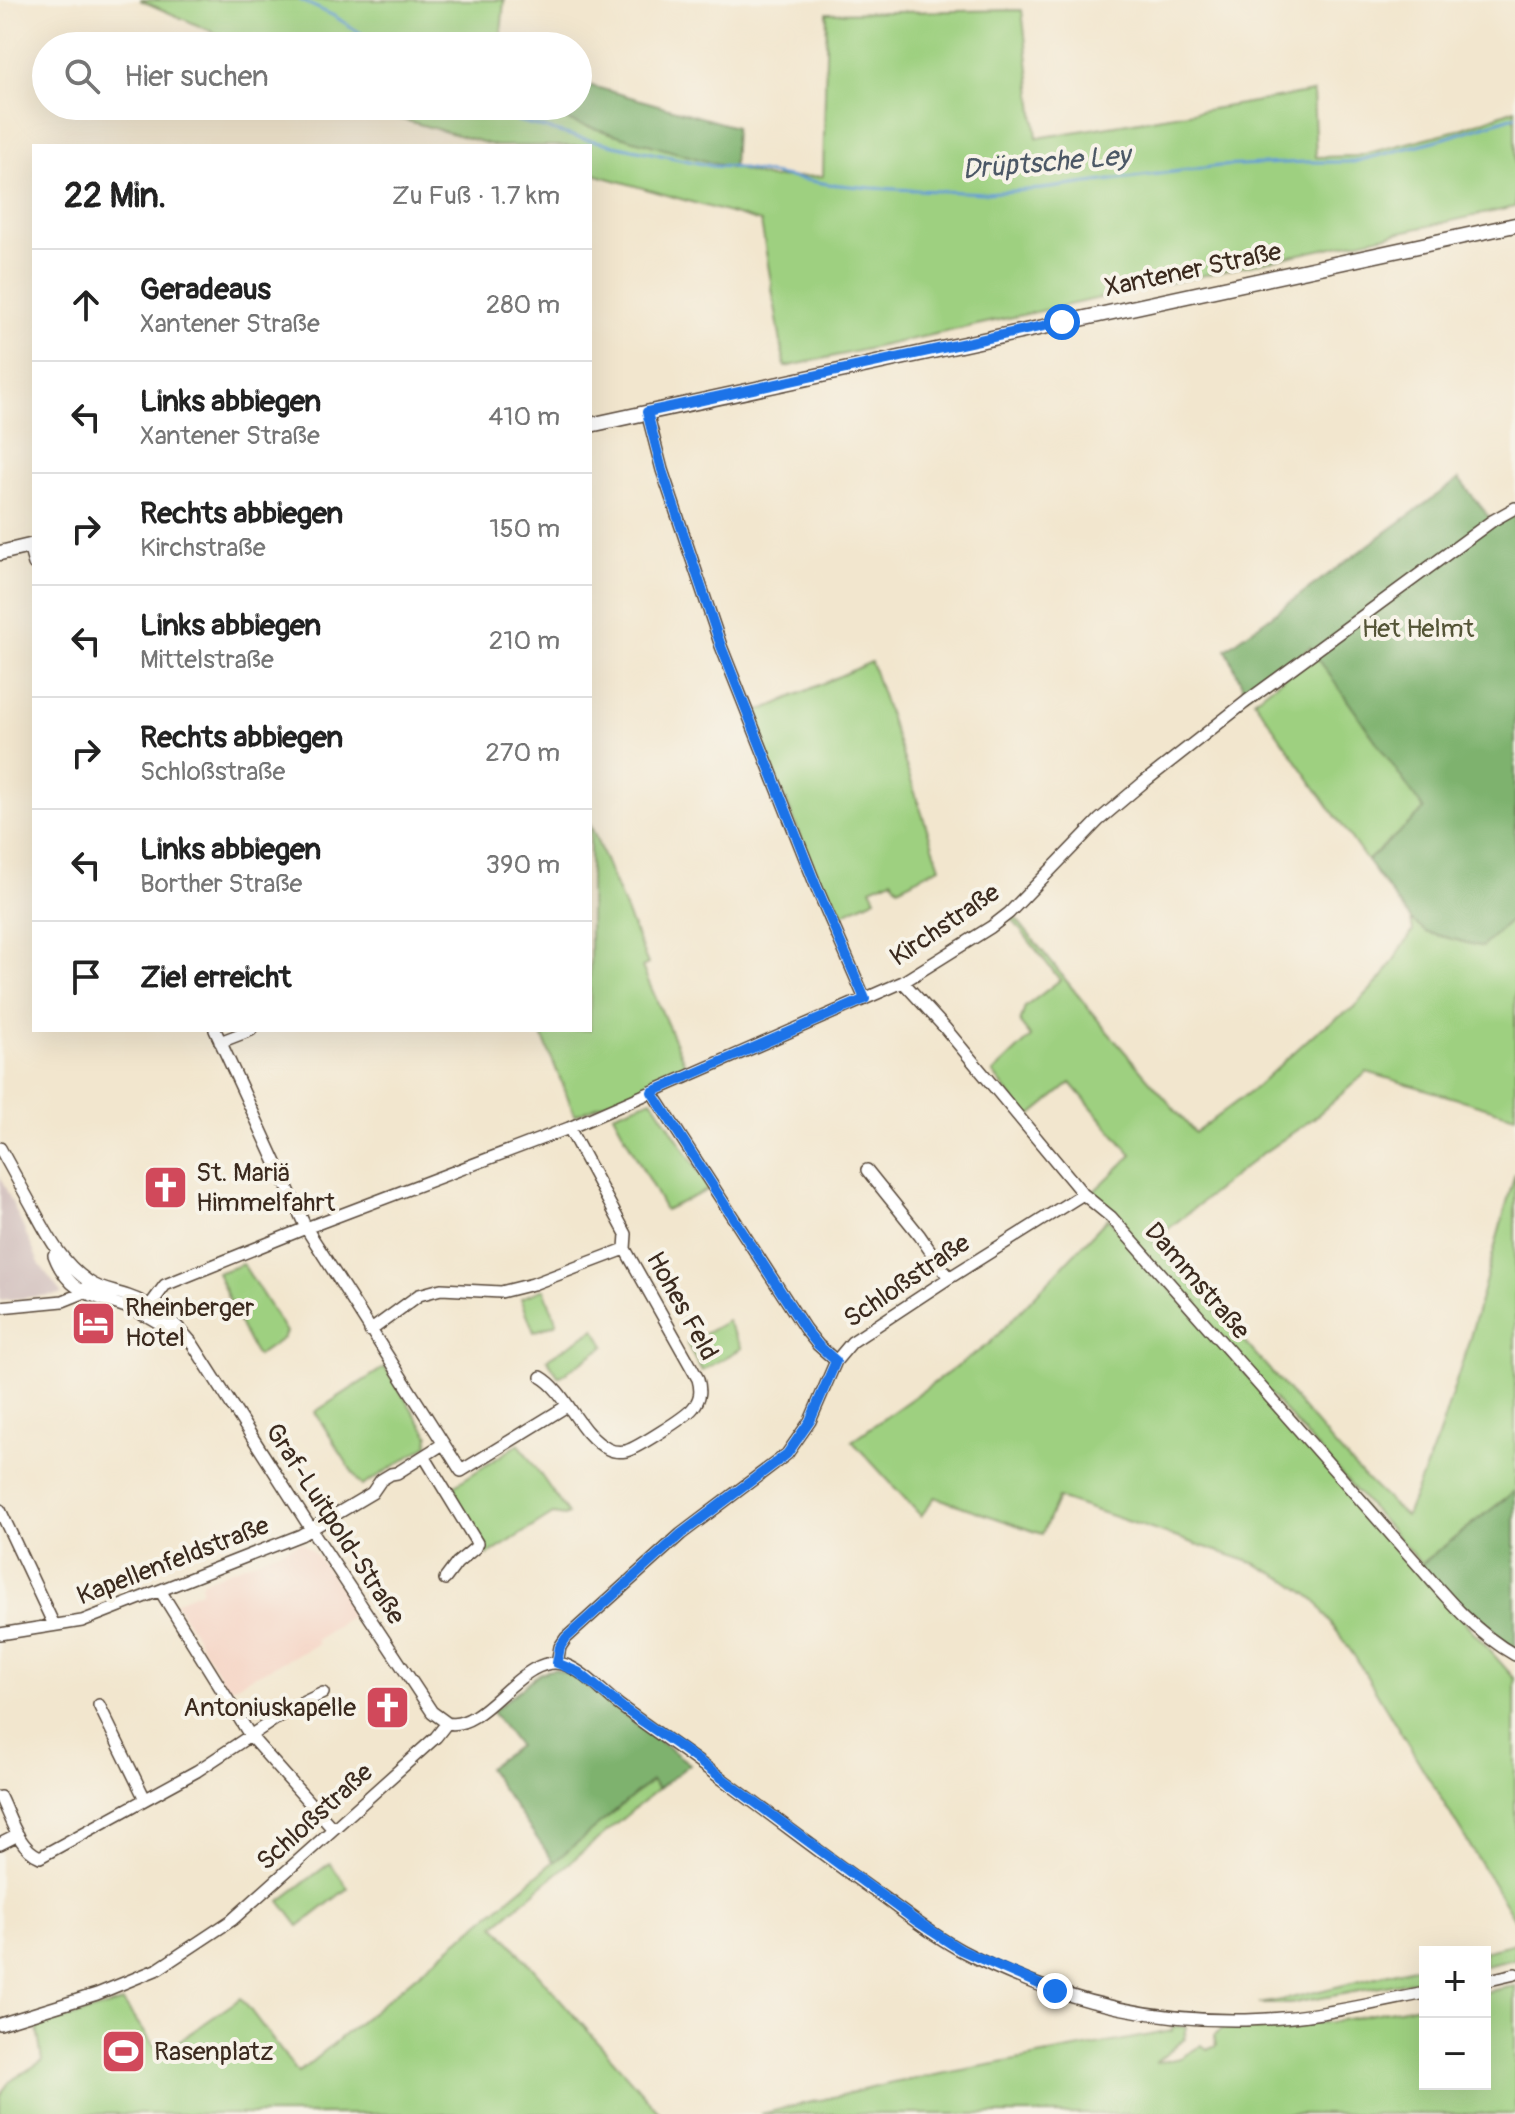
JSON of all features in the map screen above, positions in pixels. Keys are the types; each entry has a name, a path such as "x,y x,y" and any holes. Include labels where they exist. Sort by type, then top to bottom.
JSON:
{"main road":[{"name":"Xantener Straße","path":"592,425 1515,225"},
{"path":"0,553 32,546"}],"street":[{"path":"647,412 662,470 721,646 816,886 865,999"},
{"name":"Kirchstraße","path":"147,1310 165,1285 569,1128 903,982 1009,913 1099,820 1247,701 1492,521 1515,508"},
{"name":"Dammstraße","path":"903,982 1083,1194 1111,1217 1457,1611 1498,1646 1515,1655"},
{"path":"216,1032 306,1228 461,1471 567,1406"},
{"path":"220,1042 246,1032"},
{"path":"652,1092 805,1329 836,1361"},
{"name":"Hohes Feld","path":"541,1377 551,1382 567,1406 601,1444 618,1452 629,1450 684,1416 694,1407 701,1391 698,1379 625,1249 626,1234 569,1128"},
{"name":"Graf-Luitpold-Straße","path":"0,1148 63,1273 86,1288 147,1310 177,1325 192,1343 432,1712 447,1723"},
{"path":"867,1170 949,1278"},
{"name":"Schloßstraße","path":"0,2024 97,1994 158,1969 232,1920 436,1737 447,1723 466,1721 534,1669 542,1664 557,1663 560,1647 566,1638 681,1534 787,1454 810,1421 836,1361 852,1342 1083,1194"},
{"path":"370,1331 419,1295 441,1289 501,1292 533,1284 625,1249"},
{"path":"0,1307 63,1301 86,1288"},
{"name":"Kapellenfeldstraße","path":"0,1634 82,1621 301,1535 372,1493 381,1480 443,1444"},
{"path":"424,1456 477,1543 445,1579"},
{"path":"0,1510 54,1625"},
{"path":"161,1592 251,1737 333,1829"},
{"path":"557,1663 570,1667 592,1682 623,1708 926,1928 961,1950 1055,1991 1146,2014 1232,2020 1305,2016 1419,1994"},
{"path":"0,1797 29,1853 40,1857 197,1771 292,1708 323,1693"},
{"path":"99,1705 145,1799"},
{"path":"0,1844 18,1835"},
{"path":"1491,1980 1515,1974"}],"shaded area":[{"path":"0,1176 40,1265 62,1294 0,1300"},
{"path":"301,1542 315,1554 358,1611 316,1640 318,1644 228,1689 175,1602 201,1591 202,1582"}],"green space":[{"path":"140,0 504,0 501,32 213,32"},
{"path":"1022,10 1037,138 1313,92 1316,157 1357,156 1461,129 1515,109 1515,207 785,367 761,222 592,174 592,144 489,144 405,120 566,120 769,178 823,176 827,13"},
{"path":"592,86 735,127 733,169 566,120 592,120"},
{"name":"Het Helmt","path":"1459,479 1495,524 1515,512 1515,916 1482,947 1426,932 1411,920 1367,861 1424,810 1310,647 1247,696 1226,649"},
{"path":"1315,653 1425,810 1367,861 1254,700"},
{"path":"871,662 940,867 898,888 892,879 871,888 876,898 834,918 751,715"},
{"path":"592,829 648,964 642,967 687,1069 575,1115 541,1032 592,1032"},
{"path":"1014,916 1195,1133 1256,1087 1316,1032 1353,1008 1382,978 1413,931 1411,920 1426,932 1482,947 1515,916 1515,1116 1367,1072 1314,1118 1259,1156 1153,1241 1354,1467 1406,1516 1439,1435 1469,1341 1515,1173 1515,1491 1421,1564 1091,1194 1132,1155 1071,1083 1028,1118 993,1073 1031,1037 1020,1023 1025,1007 1060,980 1011,918"},
{"path":"652,1099 710,1189 665,1210 613,1114"},
{"path":"1108,1218 1515,1679 1515,1920 1355,1657 1314,1599 1289,1581 1256,1564 1058,1498 1042,1534 935,1497 921,1516 852,1441 990,1343"},
{"path":"243,1264 286,1332 283,1338 257,1356 217,1273"},
{"path":"544,1289 557,1323 534,1332 521,1298"},
{"path":"727,1321 742,1348 702,1371 687,1344"},
{"path":"595,1329 605,1346 559,1377 547,1359"},
{"path":"385,1367 429,1436 428,1445 362,1486 315,1412"},
{"path":"519,1444 568,1514 553,1514 488,1555 449,1489"},
{"path":"1515,1491 1515,1655 1498,1646 1419,1566"},
{"path":"554,1669 570,1674 690,1764 658,1789 651,1781 554,1862 487,1768 518,1746 492,1712 540,1673"},
{"path":"651,1781 658,1789 495,1925 661,2114 0,2114 0,2096 9,2082 42,2061 37,2027 123,2002 160,2054 241,1998 298,2073"},
{"path":"330,1863 348,1888 299,1926 280,1901"},
{"path":"1515,1943 1515,1959 1491,1965 1491,1949"},
{"path":"1419,1966 1419,1980 1289,2004 1259,2004"},
{"path":"1515,1986 1515,2114 760,2114 893,2083 1172,2031 1172,2026 1186,2027 1185,2039 1155,2063 1180,2058 1202,2045 1207,2050 1216,2046 1214,2035 1223,2028 1331,2022 1419,2005 1419,2090 1491,2090 1491,1991"}],"waterway":[{"name":"Drüptsche Ley","path":"300,0 359,32"},
{"name":"Drüptsche Ley","path":"516,120 577,137 712,166 828,184 985,193 1042,189 1219,166 1353,162 1515,116"}],"place":[{"name":"St. Mariä Himmelfahrt","path":"165,1188"},
{"name":"Rheinberger Hotel","path":"94,1323"},
{"name":"Antoniuskapelle","path":"387,1708"},
{"name":"Rasenplatz","path":"123,2052"}],"route":[{"path":"1055,1991 961,1950 915,1920 623,1708 592,1682 570,1667 557,1663 558,1652 566,1638 681,1534 787,1454 810,1421 836,1361 805,1329 652,1092 865,999 816,886 721,646 662,470 647,412 1062,322"}]}
